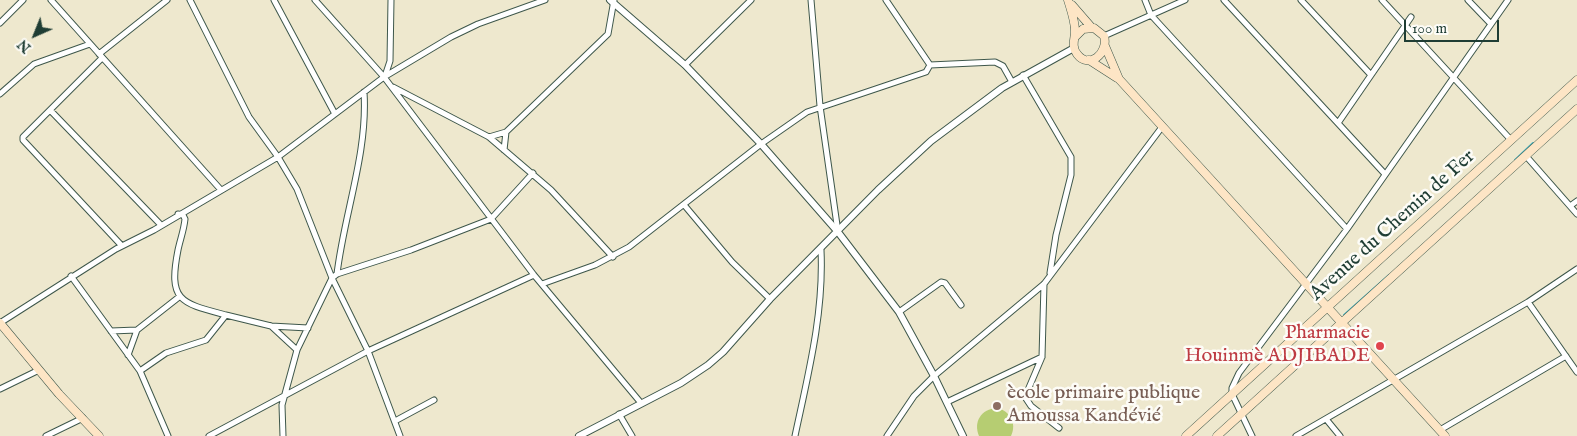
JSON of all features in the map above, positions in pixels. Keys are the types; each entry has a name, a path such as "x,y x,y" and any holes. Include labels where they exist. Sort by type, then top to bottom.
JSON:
{"main road":[{"path":"1069,0 1080,16 1092,28 1104,36 1105,46 1119,79"},
{"path":"1069,0 1075,25 1074,48 1079,56 1089,60 1119,79 1442,433"},
{"path":"1075,37 1081,30 1092,28"},
{"path":"1089,60 1100,56 1105,46"},
{"name":"Avenue du Chemin de Fer","path":"1186,436 1577,80"},
{"name":"Avenue du Chemin de Fer","path":"1220,435 1577,109"},
{"path":"0,323 39,370 99,436"}],"street":[{"path":"0,23 23,0"},
{"path":"51,0 221,190"},
{"path":"122,246 24,142 23,137 100,56 166,0"},
{"path":"190,0 249,116 278,157 297,189 368,351 400,436"},
{"path":"274,0 335,114"},
{"path":"314,0 384,77 534,275 641,403"},
{"path":"384,77 390,61 391,0"},
{"path":"0,323 71,276 278,157 384,77 465,30 545,0"},
{"path":"686,65 751,0"},
{"path":"811,0 820,106 838,232"},
{"path":"886,0 930,65"},
{"path":"1145,0 1152,15 1347,229"},
{"path":"1104,36 1186,0"},
{"path":"1224,0 1384,173"},
{"path":"1301,0 1371,75"},
{"path":"1382,0 1511,140"},
{"path":"1468,0 1490,23"},
{"path":"612,1 686,65 761,144 838,232 899,312 934,376 962,436"},
{"path":"488,137 506,132 608,34 612,1"},
{"path":"1252,436 1232,394 1232,388 1239,374 1347,229 1384,173 1490,23 1508,1"},
{"path":"1338,123 1411,17"},
{"path":"0,94 34,64 90,44"},
{"path":"578,436 681,383 715,359 770,299 821,250 878,190 931,141 1012,82 1074,48"},
{"path":"930,65 995,62 1003,66 1012,82"},
{"path":"542,284 613,257 685,206 761,144 806,112 926,72 930,65"},
{"path":"1023,75 1071,157 1071,175 1056,236 1050,273"},
{"path":"392,87 488,137 556,194 613,257"},
{"path":"283,436 284,398 296,350 335,276 364,128 364,92"},
{"path":"50,110 160,224"},
{"path":"886,436 914,396 934,376 1044,284 1050,273 1162,127"},
{"path":"504,150 506,132"},
{"path":"1526,156 1577,214"},
{"path":"335,276 492,219 533,173"},
{"path":"1570,206 1577,201"},
{"path":"685,206 732,262 770,299"},
{"path":"177,214 183,215 185,220 175,270 175,288 179,297 200,308 271,326 308,328"},
{"path":"794,436 823,283 821,250"},
{"path":"1296,436 1528,302 1577,269"},
{"path":"209,436 284,398 368,351 534,275"},
{"path":"71,276 140,371 168,436"},
{"path":"899,312 941,282 945,283 961,305"},
{"path":"1044,284 1042,357 1025,398 1031,406 1059,428"},
{"path":"128,355 137,330 179,297"},
{"path":"1528,302 1577,372"},
{"path":"140,371 166,353 206,340 226,315"},
{"path":"271,326 296,350"},
{"path":"111,331 137,330"},
{"path":"1442,433 1566,356"},
{"path":"947,402 1042,357"},
{"path":"0,389 39,370"},
{"path":"395,421 434,400"},
{"path":"619,414 632,436"},
{"path":"46,436 83,418"},
{"path":"1326,420 1340,436"},
{"path":"593,436 594,428"}],"green space":[{"path":"997,408 1006,412 1013,422 1011,436 979,436 977,426 980,417 987,411"}],"waterway":[{"path":"1515,160 1533,143"},
{"path":"1344,315 1389,275"}],"place":[{"name":"Pharmacie Houinmè ADJIBADE","path":"1380,346"},
{"name":"ècole primaire publique Amoussa Kandévié","path":"997,406"}]}
